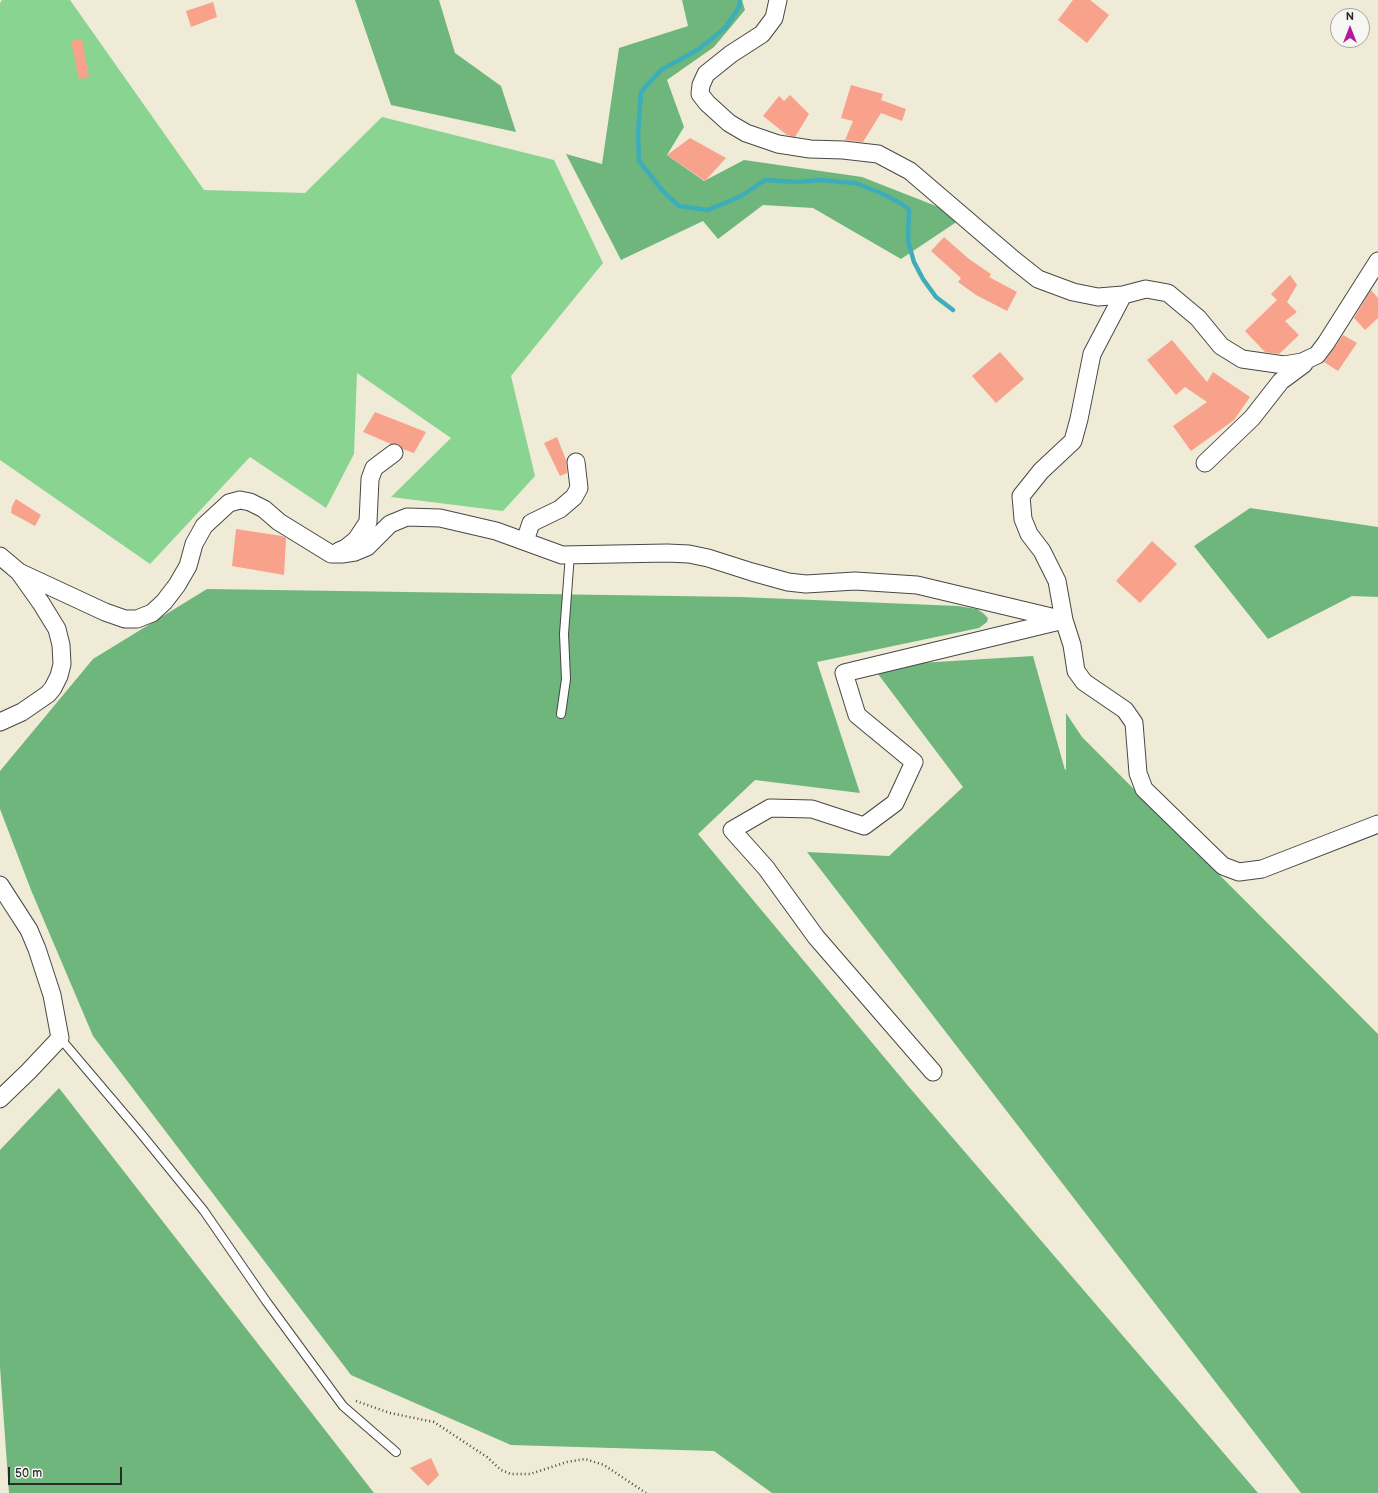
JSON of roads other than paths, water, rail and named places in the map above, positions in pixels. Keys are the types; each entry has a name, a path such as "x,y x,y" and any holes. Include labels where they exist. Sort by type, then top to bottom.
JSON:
{"street":[{"path":"778,0 774,18 762,34 731,54 706,74 701,86 700,94 707,103 729,123 746,133 778,144 810,149 844,150 878,154 910,171 1038,279 1073,292 1098,297 1124,295 1146,289 1168,293 1198,318 1221,346 1242,359 1284,365 1302,362 1316,355"},
{"path":"1205,464 1252,418 1281,381 1316,355 1326,343 1378,261"},
{"path":"1124,295 1092,354 1073,441 1041,470 1021,496 1023,519 1029,534 1042,551 1057,581 1064,620 1072,645 1076,671 1084,682 1125,710 1134,723 1138,773 1144,789 1223,866 1239,872 1262,870 1378,824"},
{"path":"331,554 346,548 356,540 368,522 370,479 374,468 394,453"},
{"path":"525,541 531,523 560,509 574,496 579,488 576,462"},
{"path":"19,572 105,612 125,619 137,619 152,613 164,602 177,585 188,566 194,544 204,526 229,503 240,500 250,502 264,509 279,522 331,554 355,552 367,547 390,524 407,517 440,518 476,525 496,531 562,555 689,554 708,558 788,582 806,584 855,581 916,585 1064,620"},
{"path":"0,556 19,572 42,603 57,629 61,645 62,664 59,676 48,694 22,712 0,722"},
{"path":"933,1072 816,937 766,868 732,830 770,808 812,809 864,826 894,803 914,762 857,715 844,673 1064,620"},
{"path":"0,885 29,930 37,949 52,995 60,1038 0,1099"}],"lane":[{"path":"561,714 566,679 564,634 570,554"},
{"path":"60,1038 204,1211 305,1355 343,1406 396,1452"}],"waterway":[{"path":"740,0 739,7 726,27 699,49 661,70 641,92 638,135 639,161 662,190 679,206 708,210 741,196 765,180 798,182 820,180 855,183 881,193 909,209 908,241 914,262 923,279 936,297 953,310"}]}
